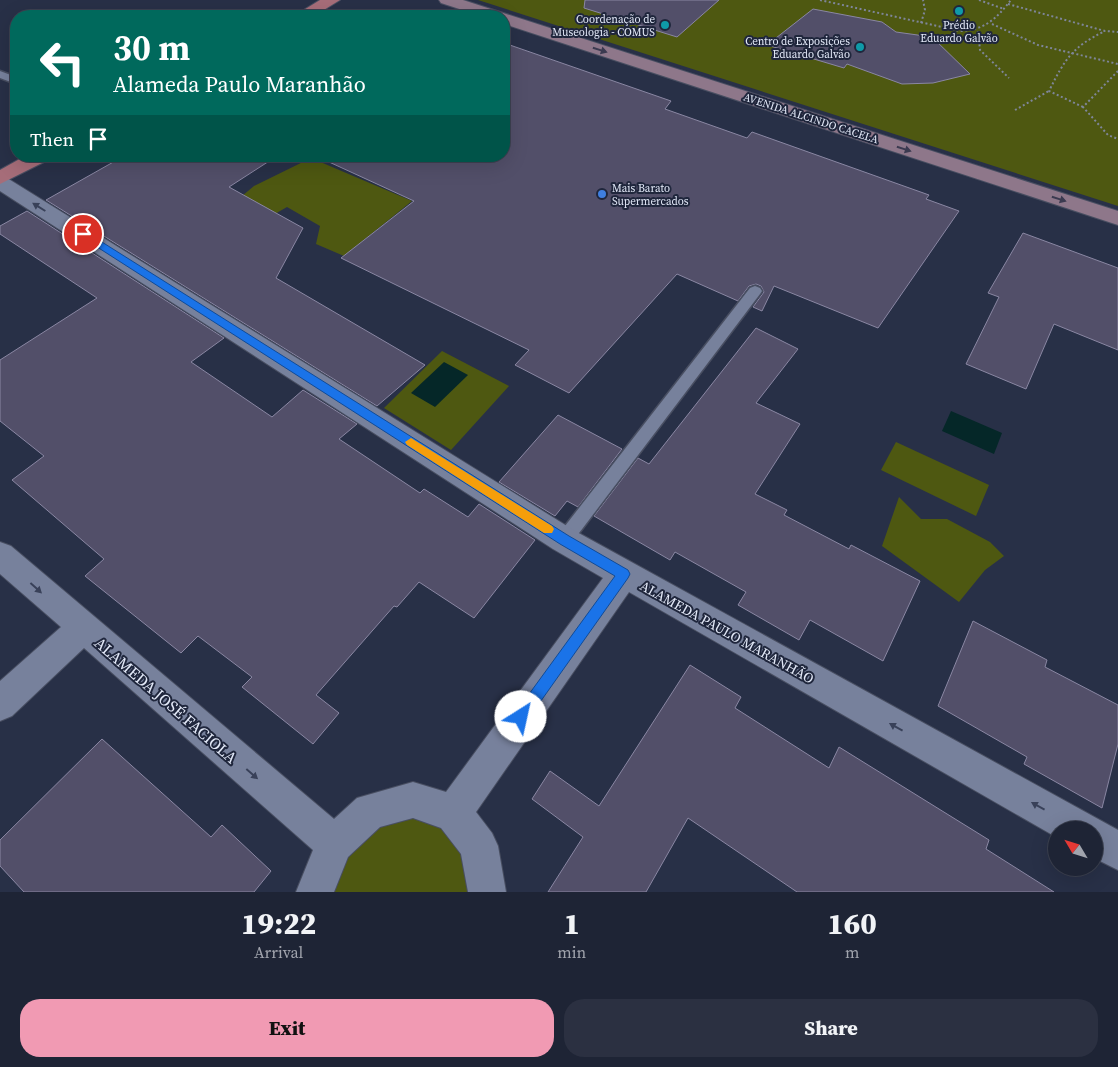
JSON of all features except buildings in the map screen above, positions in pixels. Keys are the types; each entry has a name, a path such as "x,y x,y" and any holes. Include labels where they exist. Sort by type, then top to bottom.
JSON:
{"main road":[{"path":"313,10 332,0"},
{"path":"447,0 478,10"},
{"name":"AVENIDA ALCINDO CACELA","path":"510,20 1118,218"},
{"path":"0,180 31,162"}],"street":[{"name":"ALAMEDA PAULO MARANHÃO","path":"0,180 564,540 1064,821"},
{"name":"ALAMEDA JOSÉ FACIOLA","path":"0,555 82,629 334,844"},
{"path":"453,813 624,574"},
{"path":"0,704 82,629"},
{"path":"315,892 334,844 370,811 413,800 453,813 479,846 487,892"},
{"path":"1103,843 1118,851"}],"lane":[{"path":"564,540 756,292"}],"path":[{"path":"820,0 960,32 978,31 992,24 1011,0"},
{"path":"836,4 841,0"},
{"path":"921,23 925,10 923,0"},
{"path":"980,0 1004,9"},
{"path":"1008,4 1105,31 1118,32"},
{"path":"992,24 1038,45 1118,64"},
{"path":"978,31 980,50 1009,78"},
{"path":"1015,110 1049,91 1068,52 1079,43 1105,31"},
{"path":"1083,107 1118,72"},
{"path":"1049,91 1083,107 1108,135 1118,138"}],"green space":[{"path":"478,0 1118,0 1118,206 510,10"},
{"path":"303,162 320,162 412,201 344,256 316,244 320,226 287,207 254,226 224,211 254,186"},
{"path":"442,351 509,386 451,450 384,408"},
{"path":"896,442 989,485 976,516 881,470"},
{"path":"899,497 921,519 947,519 990,542 1004,556 985,570 959,602 882,546"},
{"path":"411,810 454,828 474,892 327,892 346,845"}],"shaded area":[{"path":"444,362 468,375 435,407 411,393"},
{"path":"951,411 1002,433 994,454 942,431"}],"slow traffic":[{"path":"411,442 548,529"}],"place":[{"name":"Prédio Eduardo Galvão","path":"959,11"},
{"name":"Coordenação de Museologia - COMUS","path":"665,25"},
{"name":"Centro de Exposições Eduardo Galvão","path":"860,47"},
{"name":"Mais Barato Supermercados","path":"602,194"}],"route":[{"path":"83,234 564,540 624,574 521,717"}]}
